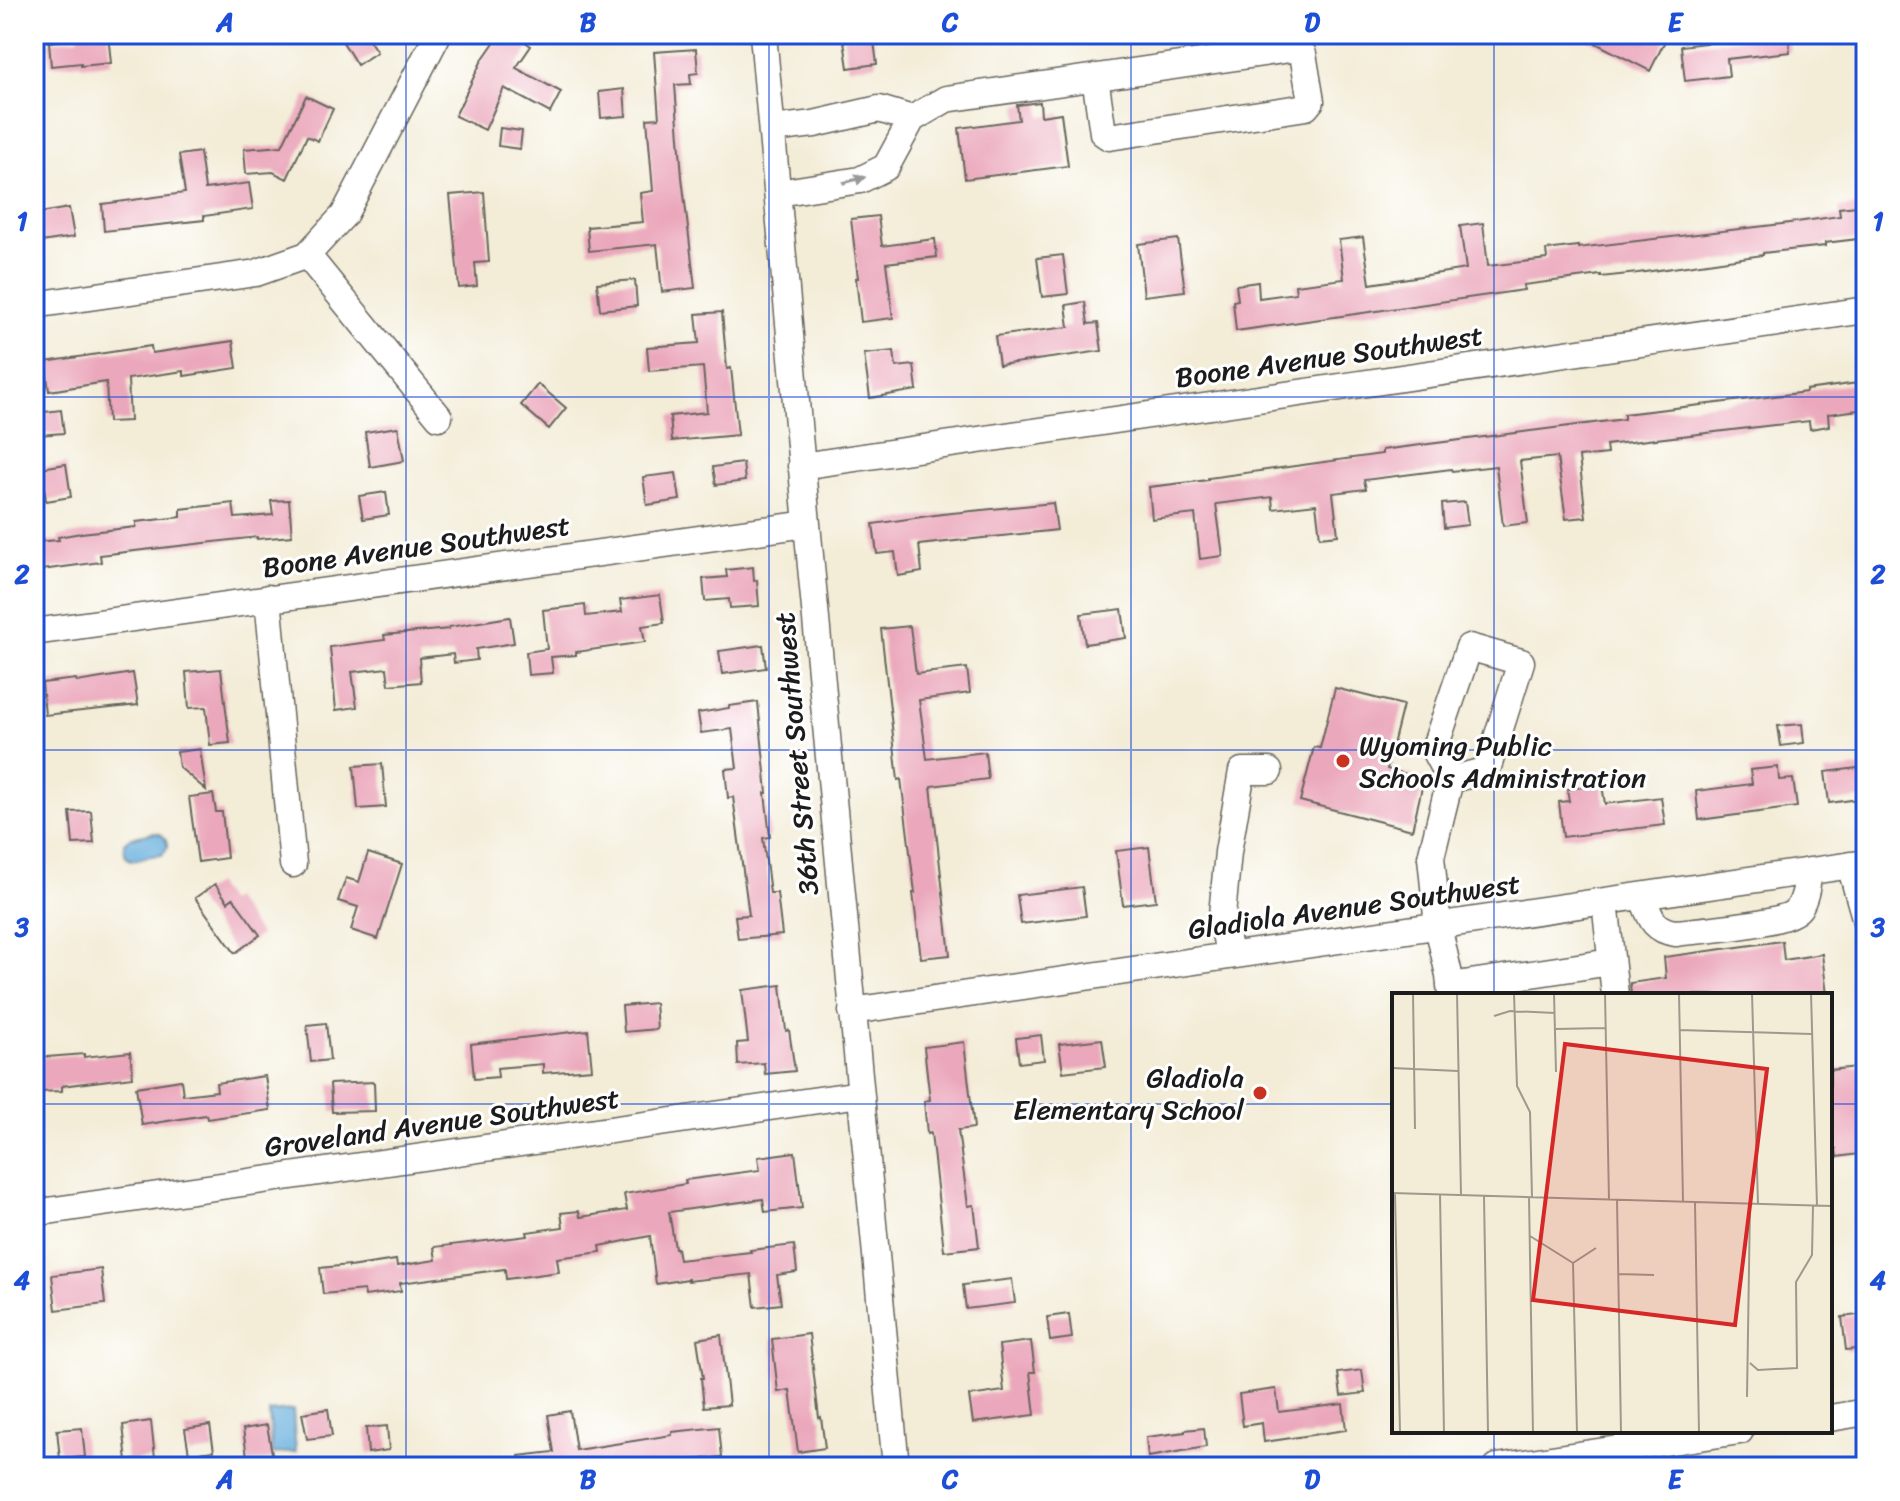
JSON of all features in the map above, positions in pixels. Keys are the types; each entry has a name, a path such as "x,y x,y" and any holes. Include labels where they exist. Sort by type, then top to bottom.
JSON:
{"street":[{"path":"34,305 256,273 307,255 344,215 438,34"},
{"name":"36th Street Southwest","path":"763,34 896,1467"},
{"path":"778,193 860,180 886,167 912,119 946,99 1095,77 1297,48 1303,54 1311,101 1306,107 1109,137 1103,133 1095,77"},
{"path":"772,129 814,124 879,109 912,119"},
{"path":"307,255 439,417"},
{"name":"Boone Avenue Southwest","path":"801,466 1866,310"},
{"name":"Boone Avenue Southwest","path":"34,632 807,524"},
{"path":"268,598 293,864"},
{"path":"1450,780 1487,770 1521,662 1469,647 1434,750 1450,780 1431,857 1438,926 1450,990 1611,962"},
{"path":"1229,956 1222,915 1228,852 1242,771 1269,771"},
{"path":"1858,864 1866,921"},
{"name":"Gladiola Avenue Southwest","path":"852,1011 1858,864"},
{"path":"1642,896 1654,924 1665,932 1781,919 1797,911 1805,896 1809,871"},
{"path":"1605,901 1615,993"},
{"name":"Groveland Avenue Southwest","path":"34,1213 860,1094"},
{"path":"1832,1418 1866,1412"},
{"path":"1497,1467 1726,1433"}],"water":[{"path":"153,833 162,835 166,841 167,848 162,855 133,860 127,858 124,843 130,838"},
{"path":"293,1410 296,1452 272,1454 269,1412"}],"building":[{"path":"78,34 108,34 111,63 51,66 49,42 79,38"},
{"path":"338,34 365,34 377,52 357,65"},
{"path":"500,34 514,34 531,46 516,68 561,92 550,113 504,88 485,130 455,116 482,60"},
{"path":"843,34 873,34 877,64 848,68"},
{"path":"1578,34 1651,34 1665,41 1650,71"},
{"path":"1745,34 1788,34 1790,52 1727,59 1729,76 1685,81 1681,46 1746,38"},
{"path":"696,49 698,73 690,74 691,84 675,85 695,288 662,292 657,244 589,251 587,227 643,222 640,193 653,191 647,119 659,118 654,52"},
{"path":"624,89 626,116 601,118 599,92"},
{"path":"306,96 333,109 318,141 307,136 287,179 273,172 246,174 244,149 282,146"},
{"path":"1040,102 1041,116 1061,113 1068,166 965,179 959,128 1019,120 1017,105"},
{"path":"500,128 522,131 520,149 498,146"},
{"path":"200,152 205,189 249,183 253,209 204,216 204,220 104,231 102,204 185,193 179,155"},
{"path":"484,192 489,262 475,263 477,286 459,288 450,195"},
{"path":"1866,205 1866,238 1638,273 1523,285 1524,290 1236,331 1233,301 1238,300 1236,285 1258,282 1259,298 1296,293 1295,285 1344,279 1339,240 1363,237 1370,284 1466,269 1460,226 1483,223 1488,266 1547,259 1546,250 1840,216 1839,208"},
{"path":"69,208 74,237 41,242 40,233 34,234 34,214"},
{"path":"878,216 882,246 935,239 937,257 886,263 893,318 861,322 851,219"},
{"path":"1178,239 1185,291 1144,296 1138,244"},
{"path":"1063,255 1068,294 1042,297 1037,258"},
{"path":"635,280 637,306 600,310 597,283"},
{"path":"1085,302 1088,324 1098,323 1102,351 999,365 995,336 1069,327 1066,305"},
{"path":"722,312 738,435 672,441 670,416 707,412 703,367 649,371 647,347 699,343 696,314"},
{"path":"233,341 237,368 184,376 184,371 128,379 130,421 108,422 106,382 49,391 45,362 151,346 152,353"},
{"path":"894,351 896,367 914,365 917,390 870,398 864,354"},
{"path":"1866,382 1866,409 1828,414 1829,426 1810,429 1809,421 1606,445 1607,454 1579,457 1586,517 1566,519 1557,457 1520,461 1528,523 1503,526 1496,466 1364,480 1366,489 1333,493 1338,535 1320,537 1316,504 1273,509 1272,497 1216,504 1223,556 1200,559 1195,514 1152,519 1149,487 1382,454 1382,450 1624,419 1624,414"},
{"path":"538,384 566,408 549,429 521,405"},
{"path":"61,410 64,433 38,435 36,413"},
{"path":"398,427 404,461 370,467 365,432"},
{"path":"743,463 745,481 716,485 713,467"},
{"path":"66,464 71,497 46,501 41,468"},
{"path":"676,473 680,500 647,505 643,477"},
{"path":"386,492 389,515 363,519 359,496"},
{"path":"289,500 292,536 257,537 100,555 101,562 34,571 34,542 136,527 136,522 181,517 181,509 233,503 235,518 273,515 271,501"},
{"path":"1465,502 1468,525 1444,528 1442,504"},
{"path":"1053,503 1057,530 919,545 922,572 898,576 895,552 877,554 873,524"},
{"path":"753,567 759,606 730,608 729,599 705,601 703,579 727,577 726,570"},
{"path":"660,595 664,623 642,626 645,642 551,657 553,673 528,675 526,652 547,649 543,610 585,605 586,616 622,612 620,600"},
{"path":"1122,609 1126,638 1085,644 1081,614"},
{"path":"510,617 514,643 476,649 477,660 454,663 453,654 419,658 421,682 389,685 387,668 352,672 357,707 336,710 330,647 385,640 384,635 449,629"},
{"path":"910,626 916,674 967,668 970,693 919,700 927,759 985,752 988,779 931,786 950,955 921,958 881,629"},
{"path":"763,645 766,668 722,674 719,651"},
{"path":"221,669 230,743 210,745 206,707 189,708 186,672"},
{"path":"133,673 138,705 45,715 42,683 76,679 77,682"},
{"name":"Wyoming Public Schools Administration","path":"1335,688 1403,705 1387,769 1424,779 1412,830 1300,801 1314,747 1320,748"},
{"path":"758,702 770,837 763,838 770,893 777,893 782,935 738,939 735,916 749,915 733,797 728,798 725,769 737,768 732,729 701,733 698,713"},
{"path":"1802,724 1804,743 1781,746 1778,726"},
{"path":"200,749 206,790 179,767 177,752"},
{"path":"382,764 386,807 358,809 354,766"},
{"path":"1778,767 1779,780 1793,779 1797,807 1699,820 1696,791 1752,784 1750,770"},
{"path":"1866,767 1866,798 1829,803 1825,772"},
{"path":"1602,785 1605,804 1661,797 1665,825 1563,837 1559,802 1569,801 1567,789"},
{"path":"213,794 216,812 222,812 227,858 198,862 189,797"},
{"path":"91,811 94,843 73,844 70,812"},
{"path":"1149,847 1156,901 1123,905 1116,851"},
{"path":"368,853 402,864 378,939 351,930 358,907 338,901 346,878 359,882"},
{"path":"215,884 228,902 233,898 260,935 235,953 195,898"},
{"path":"1082,887 1086,916 1021,924 1017,895"},
{"path":"1782,941 1784,960 1822,954 1827,993 1631,993 1630,983 1666,978 1664,957"},
{"path":"781,985 786,1031 789,1030 795,1071 765,1074 764,1063 738,1065 737,1043 748,1042 742,990"},
{"path":"655,1003 657,1029 624,1032 622,1006"},
{"path":"326,1023 330,1060 311,1062 307,1025"},
{"path":"588,1030 592,1069 543,1073 543,1064 497,1068 498,1077 474,1079 471,1044"},
{"path":"1041,1035 1044,1060 1019,1063 1016,1038"},
{"path":"1102,1039 1106,1067 1063,1072 1059,1044"},
{"path":"964,1042 974,1128 958,1130 968,1206 974,1205 979,1247 944,1251 931,1133 927,1134 924,1101 930,1100 924,1047"},
{"path":"130,1052 133,1077 62,1086 62,1091 38,1092 35,1058"},
{"path":"1866,1066 1866,1153 1837,1157 1836,1149 1832,1150 1832,1070"},
{"path":"265,1076 270,1110 207,1119 206,1115 142,1125 136,1087 181,1080 183,1095 217,1091 216,1083"},
{"path":"374,1082 375,1111 332,1112 330,1084"},
{"path":"795,1152 802,1208 765,1212 763,1199 669,1212 679,1260 794,1245 797,1272 777,1275 781,1304 755,1307 751,1274 656,1284 650,1236 600,1246 601,1252 557,1258 559,1272 506,1279 505,1269 400,1283 401,1291 365,1296 364,1290 323,1294 320,1268 396,1260 397,1266 436,1260 434,1247 528,1236 527,1232 563,1227 561,1213 579,1211 580,1217 627,1210 624,1194 686,1184 685,1180 760,1170 758,1157"},
{"path":"101,1269 105,1304 56,1310 52,1275"},
{"path":"1012,1279 1015,1303 966,1309 963,1285"},
{"path":"1069,1314 1072,1338 1050,1341 1047,1317"},
{"path":"1866,1314 1866,1348 1846,1350 1842,1317"},
{"path":"809,1334 825,1448 798,1452 790,1390 778,1392 772,1339"},
{"path":"721,1335 729,1405 704,1407 697,1339"},
{"path":"1031,1341 1035,1372 1030,1372 1035,1415 973,1423 969,1396 1004,1391 999,1345"},
{"path":"1362,1370 1365,1393 1341,1396 1338,1373"},
{"path":"1276,1389 1279,1412 1343,1404 1346,1430 1264,1442 1262,1423 1243,1426 1239,1394"},
{"path":"328,1409 332,1436 307,1439 302,1413"},
{"path":"570,1411 576,1450 672,1435 672,1432 719,1427 722,1457 662,1463 662,1467 520,1467 519,1456 554,1452 548,1415"},
{"path":"151,1421 155,1458 127,1461 123,1425"},
{"path":"210,1425 214,1451 189,1454 185,1429"},
{"path":"267,1425 273,1459 248,1463 243,1429"},
{"path":"387,1426 389,1450 368,1453 366,1428"},
{"path":"82,1428 85,1457 60,1459 57,1430"},
{"path":"1204,1428 1206,1447 1148,1457 1146,1437"}],"place":[{"name":"Wyoming Public Schools Administration","path":"1343,761"},
{"name":"Gladiola Elementary School","path":"1260,1093"}]}
